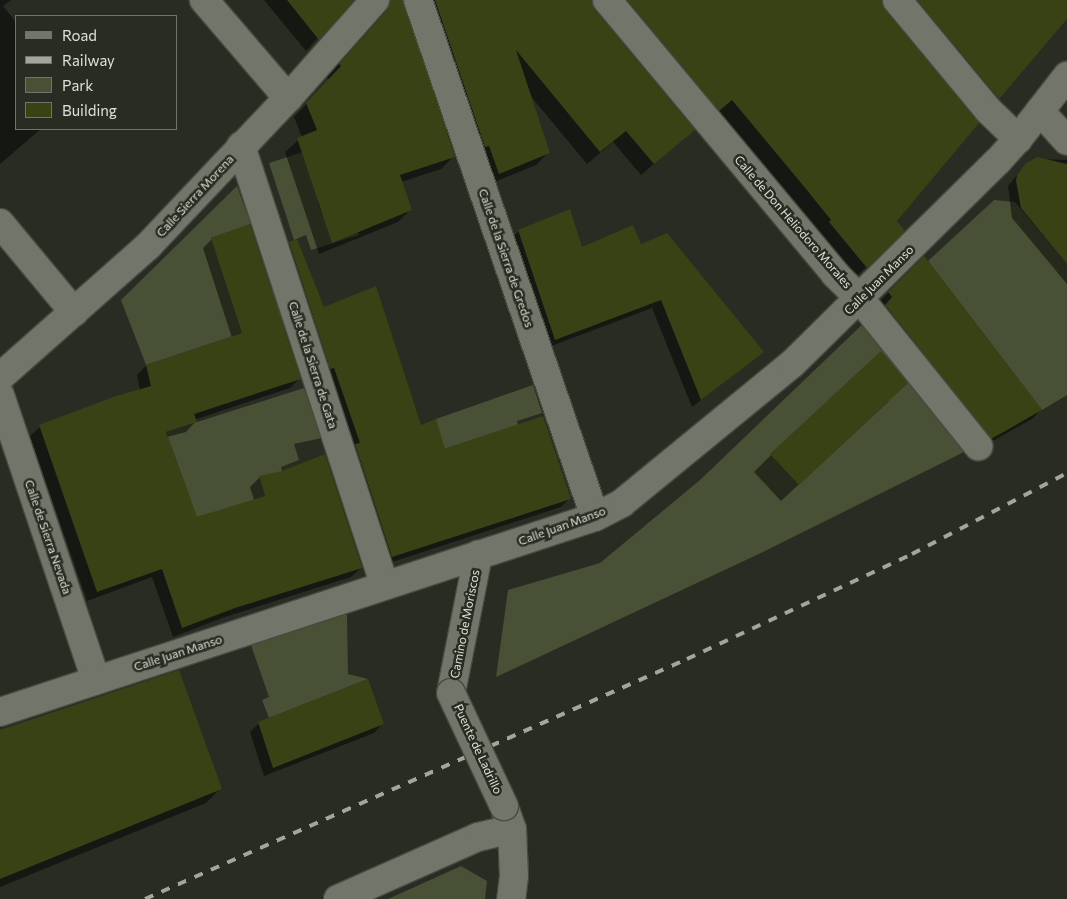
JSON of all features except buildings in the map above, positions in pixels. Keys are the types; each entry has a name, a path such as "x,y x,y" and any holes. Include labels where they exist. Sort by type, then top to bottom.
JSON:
{"street":[{"path":"204,0 288,98"},
{"name":"Calle Sierra Morena","path":"0,377 148,246 288,98 375,0"},
{"name":"Calle de la Sierra de Gredos","path":"418,0 595,516"},
{"name":"Calle de Don Heliodoro Morales","path":"607,0 835,274 860,299 978,446"},
{"path":"897,0 988,110 1018,139"},
{"name":"Calle Juan Manso","path":"0,712 595,516 622,503 792,364 860,299 1018,139 1067,76"},
{"path":"1040,111 1067,141"},
{"name":"Calle de la Sierra de Gata","path":"242,146 384,584"},
{"path":"0,223 74,312"},
{"name":"Calle de Sierra Nevada","path":"0,394 96,680"},
{"name":"Camino de Moriscos","path":"451,693 478,554"},
{"name":"Puente de Ladrillo","path":"451,693 508,817"},
{"path":"338,899 478,837 508,817 514,876 511,899"}],"green space":[{"path":"359,134 318,203 322,214 349,206 359,235 311,250 306,235 294,240 269,163"},
{"path":"237,186 251,224 211,238 252,297 273,291 282,320 146,365 121,300"},
{"path":"994,200 1015,202 1067,264 1067,395 1042,410 928,261"},
{"path":"868,319 970,449 763,552 496,677 508,590 600,563 700,480"},
{"path":"533,385 542,413 517,421 518,425 438,451 436,419"},
{"path":"304,388 322,438 294,444 299,460 281,467 290,496 275,473 259,477 277,531 210,513 191,519 190,498 166,432"},
{"path":"347,614 348,674 368,679 269,718 262,700 269,697 251,645"},
{"path":"461,866 487,881 485,899 388,899"}],"railway":[{"path":"145,899 687,659 912,554 1067,473"}]}
